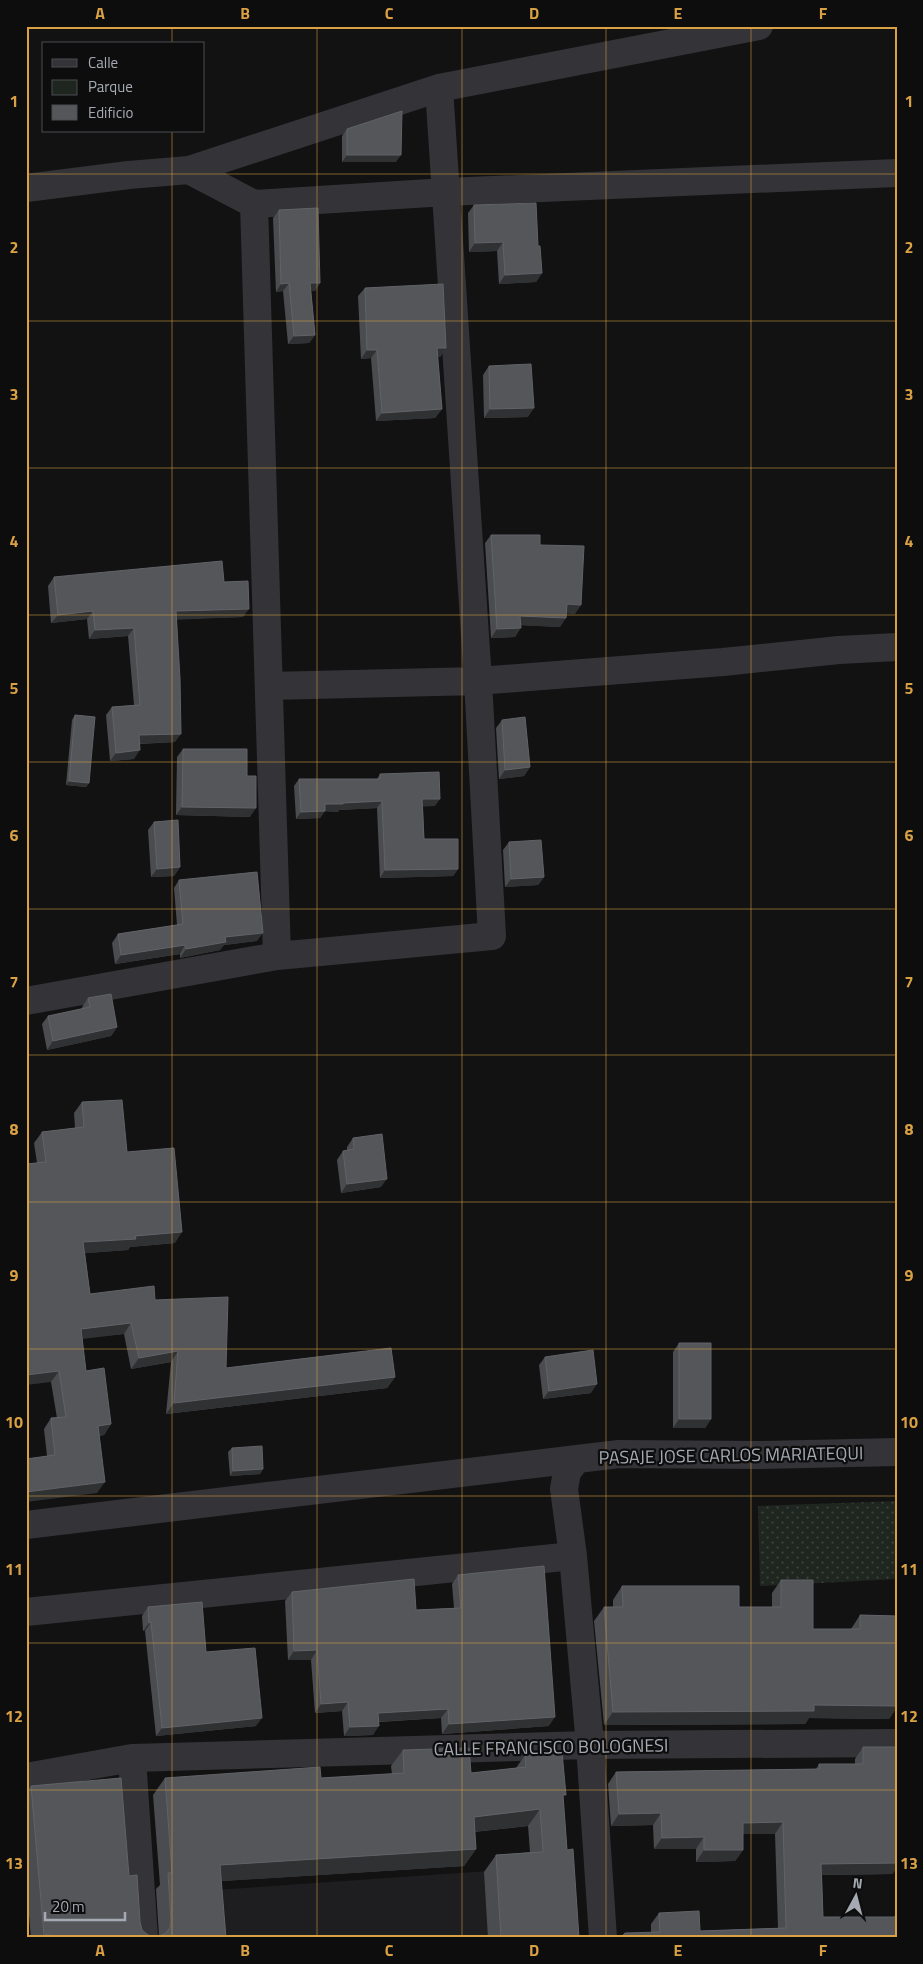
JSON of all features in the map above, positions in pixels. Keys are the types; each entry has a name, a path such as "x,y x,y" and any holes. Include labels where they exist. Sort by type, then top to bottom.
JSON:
{"street":[{"path":"26,188 129,175 189,170 439,88 759,26"},
{"path":"26,1001 277,956 492,936 478,681 439,88"},
{"path":"189,170 254,204 446,192 897,173"},
{"path":"254,204 277,956"},
{"path":"268,686 478,681 723,662 839,650 897,647"},
{"name":"PASAJE JOSE CARLOS MARIATEQUI","path":"603,1938 590,1745 564,1489 566,1472 577,1459 619,1454 760,1455 897,1452"},
{"path":"26,1525 577,1459"},
{"path":"26,1612 572,1556"},
{"name":"CALLE FRANCISCO BOLOGNESI","path":"26,1777 132,1758 590,1745 897,1743"},
{"path":"132,1758 144,1938"}],"shaded area":[{"path":"561,1866 566,1938 160,1938 157,1894"}],"green space":[{"path":"897,1501 897,1579 760,1586 758,1506"}],"building":[{"path":"402,111 401,155 347,155 347,129"},
{"path":"536,203 538,246 540,246 542,273 505,275 503,242 475,243 474,205"},
{"path":"318,208 320,283 310,283 315,335 294,336 289,283 281,284 279,210"},
{"path":"443,284 446,348 437,348 442,409 382,413 377,350 367,350 365,288"},
{"path":"531,364 534,408 490,409 489,366"},
{"path":"491,535 540,535 540,545 584,546 581,605 567,604 566,618 520,616 521,628 497,629"},
{"path":"222,561 224,582 248,581 249,609 176,611 181,734 139,735 140,750 116,753 112,707 140,705 134,628 95,630 93,611 58,615 54,577"},
{"path":"75,715 95,717 89,783 69,781"},
{"path":"525,717 530,767 505,770 502,720"},
{"path":"183,749 247,749 247,776 256,776 256,808 182,807"},
{"path":"439,772 440,799 422,799 424,839 458,839 458,869 385,870 382,801 325,804 325,811 301,812 299,779 380,779 380,774"},
{"path":"178,820 180,867 157,869 154,822"},
{"path":"541,840 544,877 511,879 509,842"},
{"path":"257,872 263,933 225,937 226,942 186,949 185,945 121,955 118,934 183,924 179,880"},
{"path":"111,994 117,1027 53,1041 48,1016 90,1007 88,998"},
{"path":"122,1100 127,1152 174,1148 182,1232 135,1236 136,1239 83,1242 90,1294 154,1286 155,1300 228,1297 226,1368 391,1348 395,1377 174,1403 178,1351 139,1358 131,1323 81,1329 86,1371 104,1368 111,1424 98,1426 105,1482 26,1492 26,1459 55,1455 51,1418 66,1417 59,1371 26,1375 26,1164 46,1162 42,1132 84,1127 82,1102"},
{"path":"382,1134 387,1179 347,1184 343,1151 354,1149 353,1138"},
{"path":"679,1343 711,1343 711,1419 679,1419"},
{"path":"593,1350 597,1384 549,1391 545,1357"},
{"path":"262,1446 263,1469 233,1471 232,1448"},
{"path":"544,1566 555,1717 449,1724 448,1709 378,1713 379,1726 350,1727 348,1702 321,1704 317,1650 294,1651 292,1592 414,1579 416,1610 461,1608 458,1575"},
{"path":"781,1580 813,1580 813,1629 860,1629 860,1615 897,1616 897,1706 814,1705 814,1711 613,1712 604,1607 623,1607 622,1586 739,1586 739,1607 781,1607"},
{"path":"202,1602 206,1652 255,1648 262,1718 162,1728 148,1607"},
{"path":"863,1747 897,1747 897,1863 821,1864 823,1917 897,1917 897,1938 624,1938 623,1935 625,1933 660,1932 659,1913 699,1911 700,1931 786,1928 783,1822 743,1823 743,1850 704,1850 704,1837 662,1838 661,1813 619,1814 616,1772 820,1769 819,1764 863,1764"},
{"path":"469,1748 471,1773 526,1767 525,1755 562,1752 566,1795 563,1795 567,1850 573,1849 579,1938 501,1938 496,1855 543,1852 540,1809 474,1817 476,1849 220,1865 226,1938 51,1938 51,1934 44,1935 31,1786 121,1778 129,1876 137,1875 142,1930 148,1935 156,1937 165,1934 170,1928 171,1921 168,1873 172,1873 165,1778 320,1767 321,1778 404,1773 403,1750"}]}
